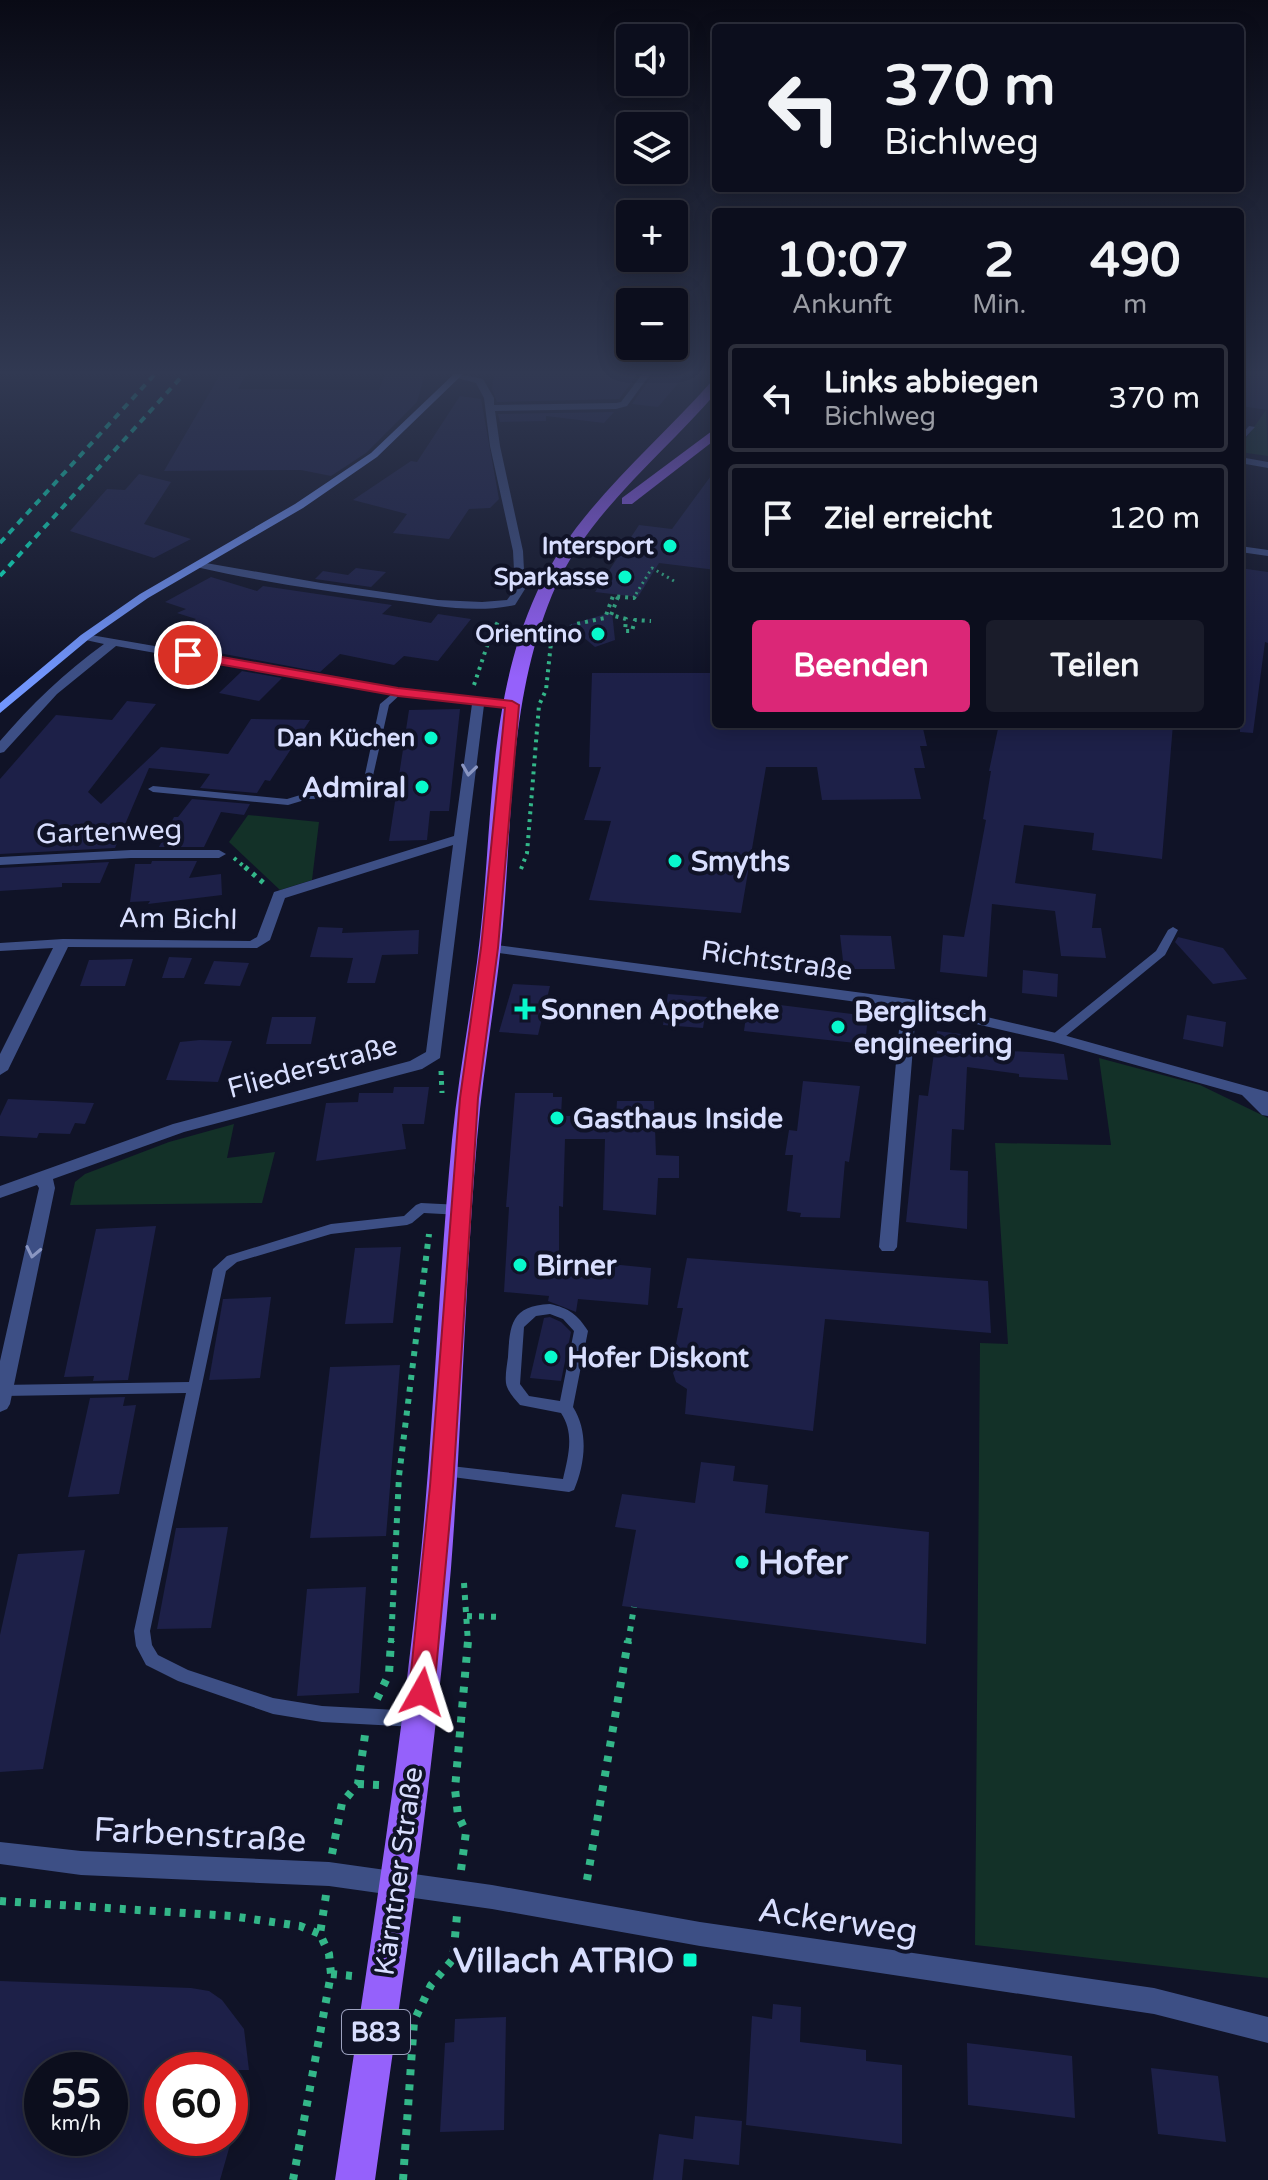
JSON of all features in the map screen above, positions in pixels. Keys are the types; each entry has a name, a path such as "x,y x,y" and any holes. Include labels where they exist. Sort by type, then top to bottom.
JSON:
{"main road":[{"name":"Kärntner Straße","path":"355,2180 419,1719 442,1471 469,1098 489,948 512,705 543,595 555,572 588,526 635,475"},
{"path":"588,526 618,508 661,475"}],"street":[{"path":"0,709 85,637 144,596 299,506 345,475"},
{"path":"200,565 302,585 446,604 492,606 511,603 520,589 518,551 503,475"},
{"path":"1244,550 1268,553"},
{"path":"85,637 398,692 512,705"},
{"path":"0,749 29,714 66,679 114,642"},
{"name":"Fliederstraße","path":"0,1192 179,1128 416,1065 434,1054 478,701"},
{"path":"279,895 460,839"},
{"name":"Gartenweg","path":"0,861 131,854 219,854"},
{"name":"Am Bichl","path":"0,947 63,943 252,945 263,940 279,895"},
{"path":"0,1070 63,943"},
{"name":"Richtstraße","path":"489,948 909,1004 1056,1038 1268,1097"},
{"path":"888,1247 909,1004"},
{"name":"Richtstraße","path":"1247,1091 1268,1111"},
{"path":"2,1397 47,1188 43,1176"},
{"name":"Farbenstraße","path":"0,1853 81,1863 329,1874 396,1883"},
{"name":"Ackerweg","path":"396,1883 700,1934 1154,2001 1268,2030"}],"lane":[{"path":"153,789 288,802 307,796 365,796 385,704 398,692"},
{"path":"1056,1038 1161,953 1173,930"},
{"path":"419,1719 368,1717 273,1706 184,1676 152,1660 144,1646 142,1631 220,1269 232,1259 331,1229 407,1220 421,1208 461,1210"},
{"path":"442,1471 569,1486 578,1444 574,1418 566,1408 525,1401 513,1385 517,1326 521,1318 531,1313 550,1309 558,1311 575,1319 581,1331 566,1408"},
{"path":"2,1397 195,1387"}],"path":[{"path":"551,642 572,624 588,618 605,618 613,596 634,598 652,568 674,581"},
{"path":"618,597 611,615 651,621"},
{"path":"626,619 625,631 632,631 635,620"},
{"path":"519,874 527,853 539,705 546,690 552,630"},
{"path":"219,854 235,859 279,895"},
{"path":"441,1062 441,1107"},
{"path":"342,1803 358,1784 368,1717 389,1674 399,1476 432,1209"},
{"path":"587,1880 634,1607"},
{"path":"467,1616 501,1617"},
{"path":"455,1789 458,1815 466,1832"},
{"path":"0,1901 231,1916 300,1926 320,1934 329,1954 331,1974 293,2180"},
{"path":"403,2180 410,2042 414,2021 431,1985 453,1959"}],"green space":[{"path":"248,815 319,822 312,880 280,890 229,842"},
{"path":"1099,1058 1200,1085 1268,1118 1268,1978 975,1945 980,1343 1008,1344 995,1143 1111,1145"},
{"path":"234,1124 227,1158 275,1152 262,1203 70,1205 75,1182 85,1174 169,1142"}],"building":[{"path":"138,475 171,482 144,524 191,539 154,558 70,531 107,489 125,490"},
{"path":"391,475 495,475 499,499 490,508 469,509 449,539 393,533 407,514 353,500"},
{"path":"712,475 712,570 659,563 638,597 595,592 639,525 672,529"},
{"path":"356,568 386,572 371,587 315,579 323,571 348,575"},
{"path":"1244,569 1268,572 1268,643 1265,642 1253,733 1240,732 1240,728 1244,728"},
{"path":"211,577 257,591 263,586 392,605 382,614 431,623 438,614 471,619 438,661 404,656 394,665 340,654 320,672 161,642 196,619 177,613 186,609 165,602"},
{"name":"Orientino","path":"612,612 615,640 595,647 569,625"},
{"path":"242,671 282,678 259,701 219,693"},
{"path":"592,673 712,673 712,728 923,728 927,746 920,746 925,768 914,768 921,799 822,800 817,767 766,767 741,913 589,900 611,821 584,820 601,767 589,767"},
{"path":"127,701 156,704 88,792 101,804 161,747 228,754 251,719 310,720 270,781 265,780 257,793 200,788 210,774 149,768 115,848 0,854 0,779 56,715 112,720"},
{"path":"460,709 449,811 430,811 427,840 389,841 409,710"},
{"path":"998,728 1173,728 1162,859 1092,850 1094,833 1024,825 1015,883 1096,894 1092,928 1101,928 1106,958 1061,956 1055,911 992,904 987,977 940,972 943,935 964,937 986,820 983,819"},
{"path":"192,799 250,804 244,815 221,812 204,847 159,847 174,817 178,817"},
{"path":"152,861 197,861 189,878 221,874 222,895 148,904 150,901 130,902 135,864 151,864"},
{"path":"109,862 100,883 62,883 62,887 0,891 0,868"},
{"path":"318,927 343,928 342,933 419,930 418,954 382,955 375,983 347,983 353,958 310,957"},
{"path":"840,935 891,936 895,969 844,969"},
{"path":"1178,937 1223,948 1247,979 1213,984 1175,942"},
{"path":"169,957 192,958 184,978 162,978"},
{"path":"133,959 125,986 80,986 89,960"},
{"path":"214,961 249,963 240,986 204,984"},
{"path":"1023,970 1058,974 1057,997 1022,993"},
{"name":"Sonnen Apotheke","path":"513,984 550,986 538,1035 499,1032"},
{"path":"668,994 708,997 703,1028 663,1025"},
{"path":"748,1001 868,1016 865,1044 744,1031"},
{"path":"1187,1015 1226,1022 1223,1047 1183,1039"},
{"path":"272,1017 316,1017 311,1044 266,1044"},
{"path":"937,1031 994,1038 993,1050 1064,1054 1068,1080 1019,1077 1019,1074 967,1067 964,1130 952,1129 950,1170 968,1171 967,1229 906,1222 919,1095 928,1096"},
{"path":"232,1041 218,1082 166,1080 180,1042"},
{"path":"803,1081 860,1086 849,1162 845,1161 840,1218 800,1217 801,1213 787,1211 793,1155 785,1155 789,1130 797,1131"},
{"path":"394,1087 429,1087 424,1124 402,1124 406,1149 316,1161 326,1103 358,1102 359,1093 393,1093"},
{"path":"515,1093 553,1093 553,1097 562,1097 561,1116 616,1116 617,1101 654,1101 656,1155 679,1156 679,1178 658,1178 656,1215 603,1210 605,1139 565,1139 563,1207 559,1206 559,1259 651,1268 648,1305 578,1299 576,1312 548,1301 549,1296 504,1292 509,1207 506,1207"},
{"path":"8,1099 94,1103 85,1124 75,1123 70,1134 39,1133 37,1138 0,1136 0,1116"},
{"path":"156,1226 128,1380 93,1381 94,1376 64,1377 96,1229"},
{"path":"401,1247 393,1323 345,1324 355,1248"},
{"path":"687,1258 988,1281 991,1333 825,1319 813,1431 685,1414 687,1389 676,1382 673,1373 683,1351 676,1344 683,1308 677,1308"},
{"path":"271,1297 260,1378 209,1380 223,1299"},
{"name":"Hofer Diskont","path":"550,1317 571,1332 561,1381 530,1378 544,1318"},
{"path":"400,1365 386,1536 310,1538 330,1367"},
{"path":"125,1397 123,1406 136,1405 119,1494 68,1497 90,1398"},
{"path":"701,1462 735,1466 733,1481 768,1485 765,1513 929,1532 926,1644 622,1606 636,1530 615,1527 622,1494 695,1503"},
{"path":"228,1527 211,1628 157,1629 176,1528"},
{"path":"85,1550 43,1769 0,1772 0,1635 18,1554"},
{"path":"366,1587 359,1693 297,1696 307,1589"},
{"path":"0,1981 191,1988 209,1991 222,2000 244,2029 247,2052 144,2052 144,2156 227,2156 220,2180 0,2180"},
{"path":"773,2004 801,2007 800,2042 866,2050 866,2061 902,2065 902,2144 746,2125 752,2016 772,2019"},
{"path":"506,2017 504,2130 440,2132 445,2043 454,2042 455,2019"},
{"path":"967,2043 1072,2056 1075,2118 968,2105"},
{"path":"1151,2068 1218,2076 1226,2142 1158,2134"},
{"path":"695,2116 742,2121 739,2165 684,2159 682,2180 653,2180 659,2134 693,2139"}],"railway":[{"path":"0,543 63,475"},
{"path":"0,576 92,475"}],"place":[{"name":"Intersport","path":"670,546"},
{"name":"Sparkasse","path":"625,577"},
{"name":"Orientino","path":"598,634"},
{"name":"Dan Küchen","path":"431,738"},
{"name":"Admiral","path":"422,787"},
{"name":"Smyths","path":"675,861"},
{"name":"Sonnen Apotheke","path":"525,1009"},
{"name":"Berglitsch engineering","path":"838,1027"},
{"name":"Gasthaus Inside","path":"557,1118"},
{"name":"Birner","path":"520,1265"},
{"name":"Hofer Diskont","path":"551,1357"},
{"name":"Hofer","path":"742,1562"},
{"name":"Villach ATRIO","path":"690,1960"}],"route":[{"path":"188,655 398,692 512,705 489,948 469,1098 442,1486 422,1692"}]}
